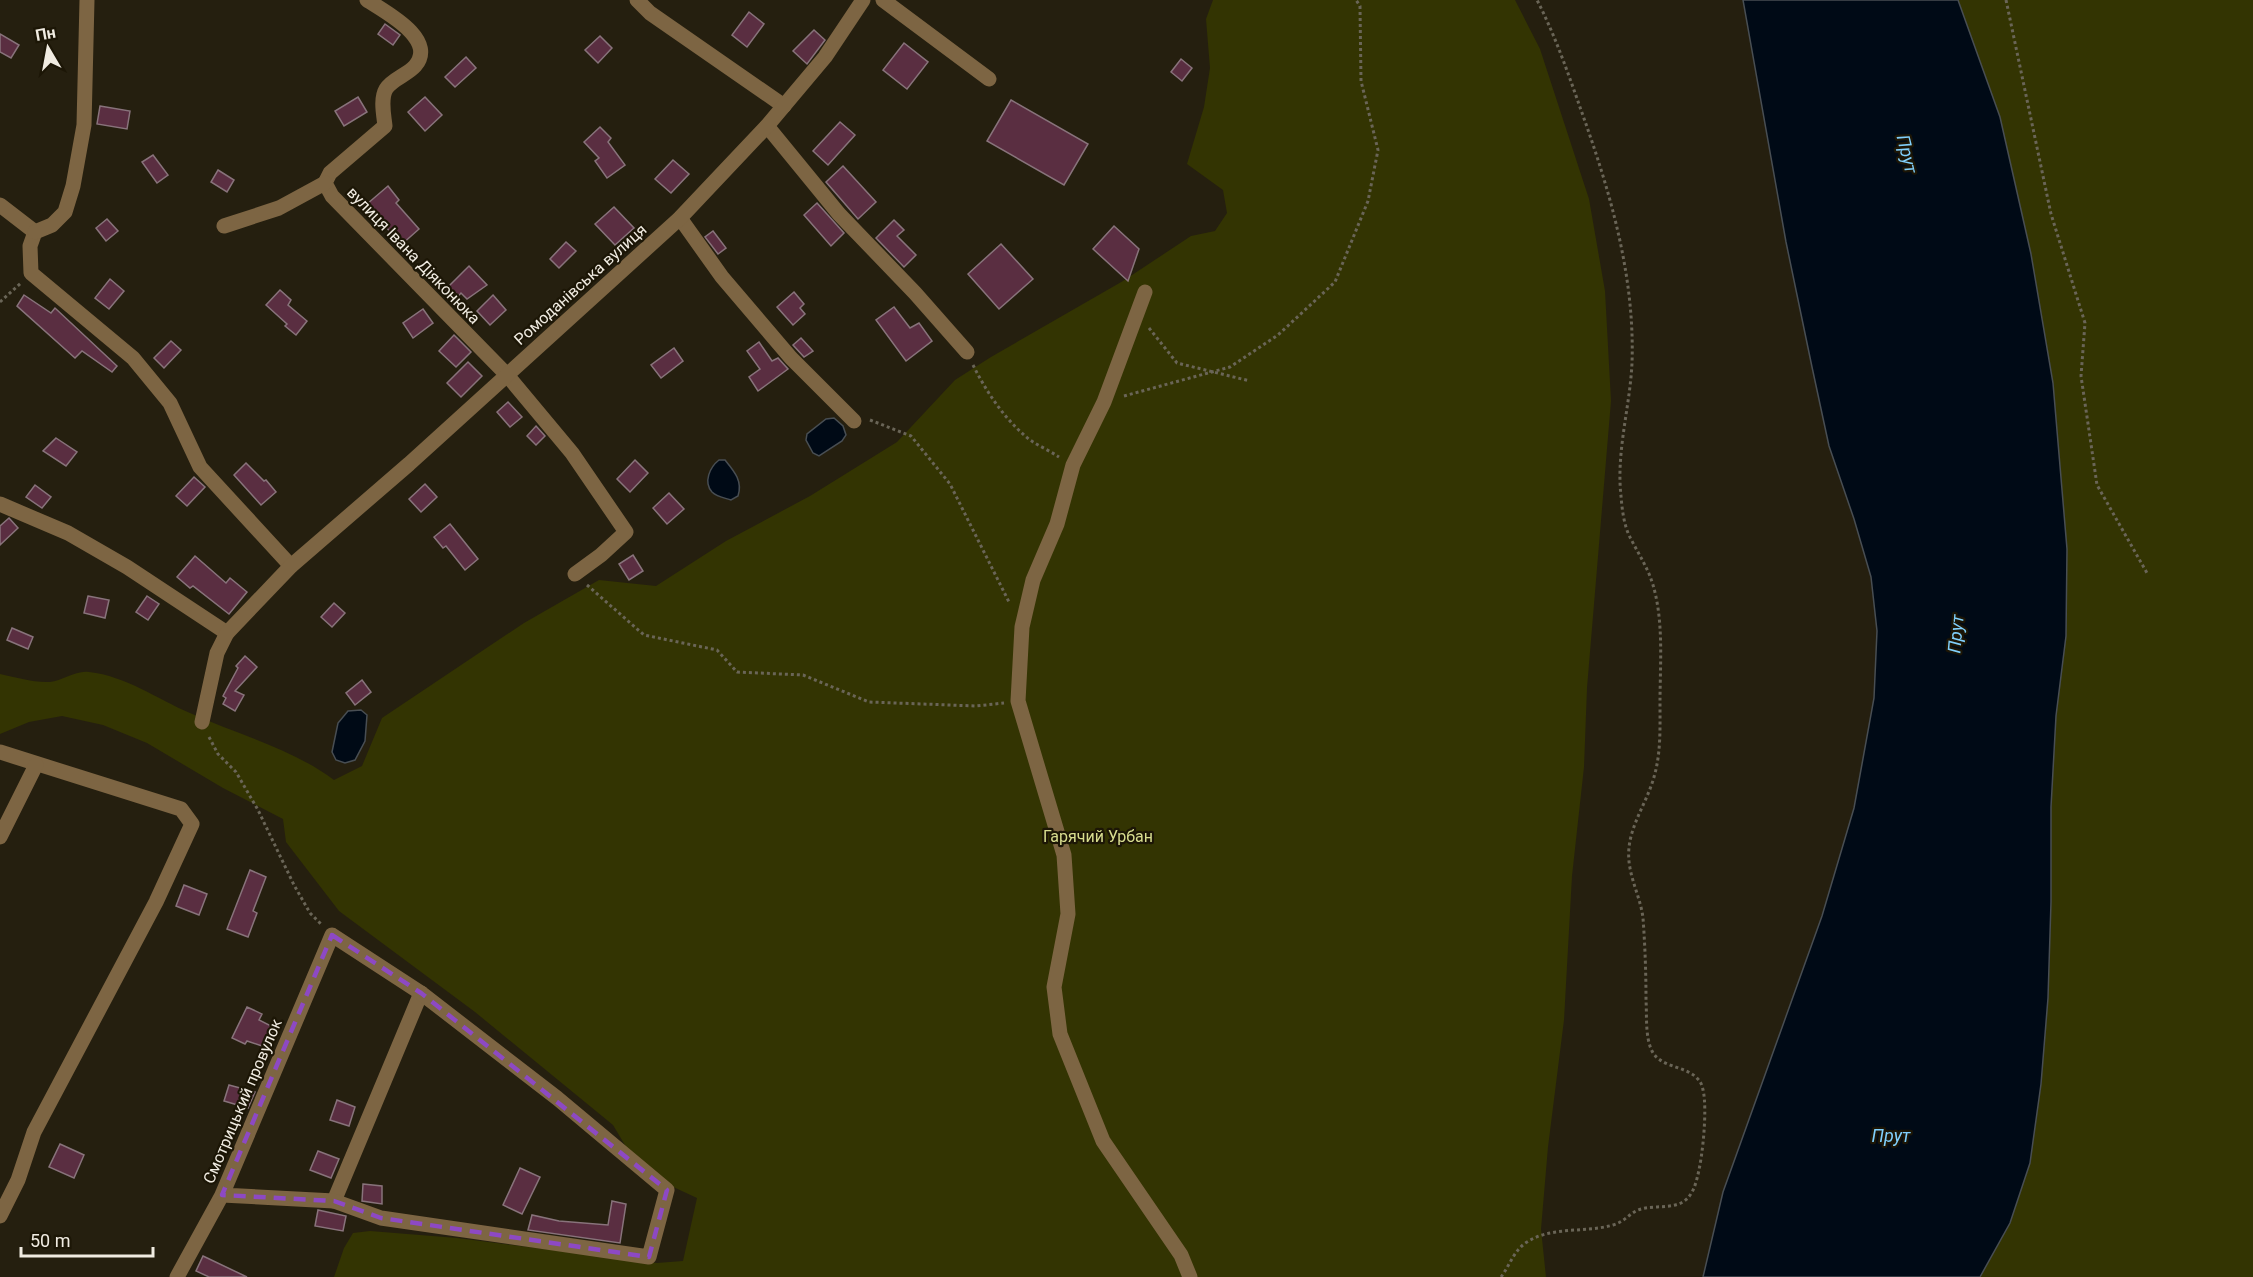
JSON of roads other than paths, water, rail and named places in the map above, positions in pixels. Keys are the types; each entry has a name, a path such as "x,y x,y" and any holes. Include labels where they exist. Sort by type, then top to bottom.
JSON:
{"street":[{"path":"87,0 84,125 73,186 65,212 52,225 35,232 30,246 31,273 133,358 170,403 200,467 291,566"},
{"name":"вулиця Івана Діяконюка","path":"367,0 410,29 420,46 420,56 415,66 386,88 383,96 385,126 330,173 325,183 332,196 507,375 572,453 626,532 601,555 575,574"},
{"path":"637,0 650,13 784,106"},
{"name":"Ромоданівська вулиця","path":"227,633 291,566 410,464 680,218 784,106 825,57 863,0"},
{"path":"883,0 989,79"},
{"path":"767,126 839,214 915,293 967,352"},
{"path":"224,226 279,208 325,183"},
{"path":"0,205 35,232"},
{"path":"680,218 722,277 791,358 854,422"},
{"path":"1142,298 1104,402 1073,465 1057,524 1033,580 1022,627 1018,701 1064,855 1068,914 1054,987 1060,1034 1103,1141 1181,1255 1190,1277"},
{"path":"0,504 69,533 127,567 227,633 217,653 202,722"},
{"path":"0,752 181,809 192,824 156,902 34,1132 18,1180 0,1216"},
{"path":"0,837 36,765"},
{"name":"Смотрицький провулок","path":"177,1277 222,1195 332,935 421,993"},
{"path":"222,1195 334,1201 381,1218 649,1257 667,1190 557,1098 421,993 334,1201"}],"water":[{"name":"Прут","path":"1743,0 1958,0 2000,117 2031,254 2053,383 2067,549 2066,636 2056,716 2051,807 2048,998 2041,1084 2030,1163 2010,1223 1980,1277 1703,1277 1723,1192 1822,916 1854,808 1874,698 1877,631 1871,577 1829,446 1812,367 1786,242"},
{"path":"834,418 843,426 846,435 842,441 819,456 813,453 806,440 807,434 826,419"},
{"path":"719,460 725,460 738,481 738,496 731,500 714,494 709,488 710,471"},
{"path":"361,710 367,715 365,741 355,760 345,763 336,760 332,752 338,723 348,711"}],"park label":[{"name":"Гарячий Урбан","path":"1098,836"}]}
